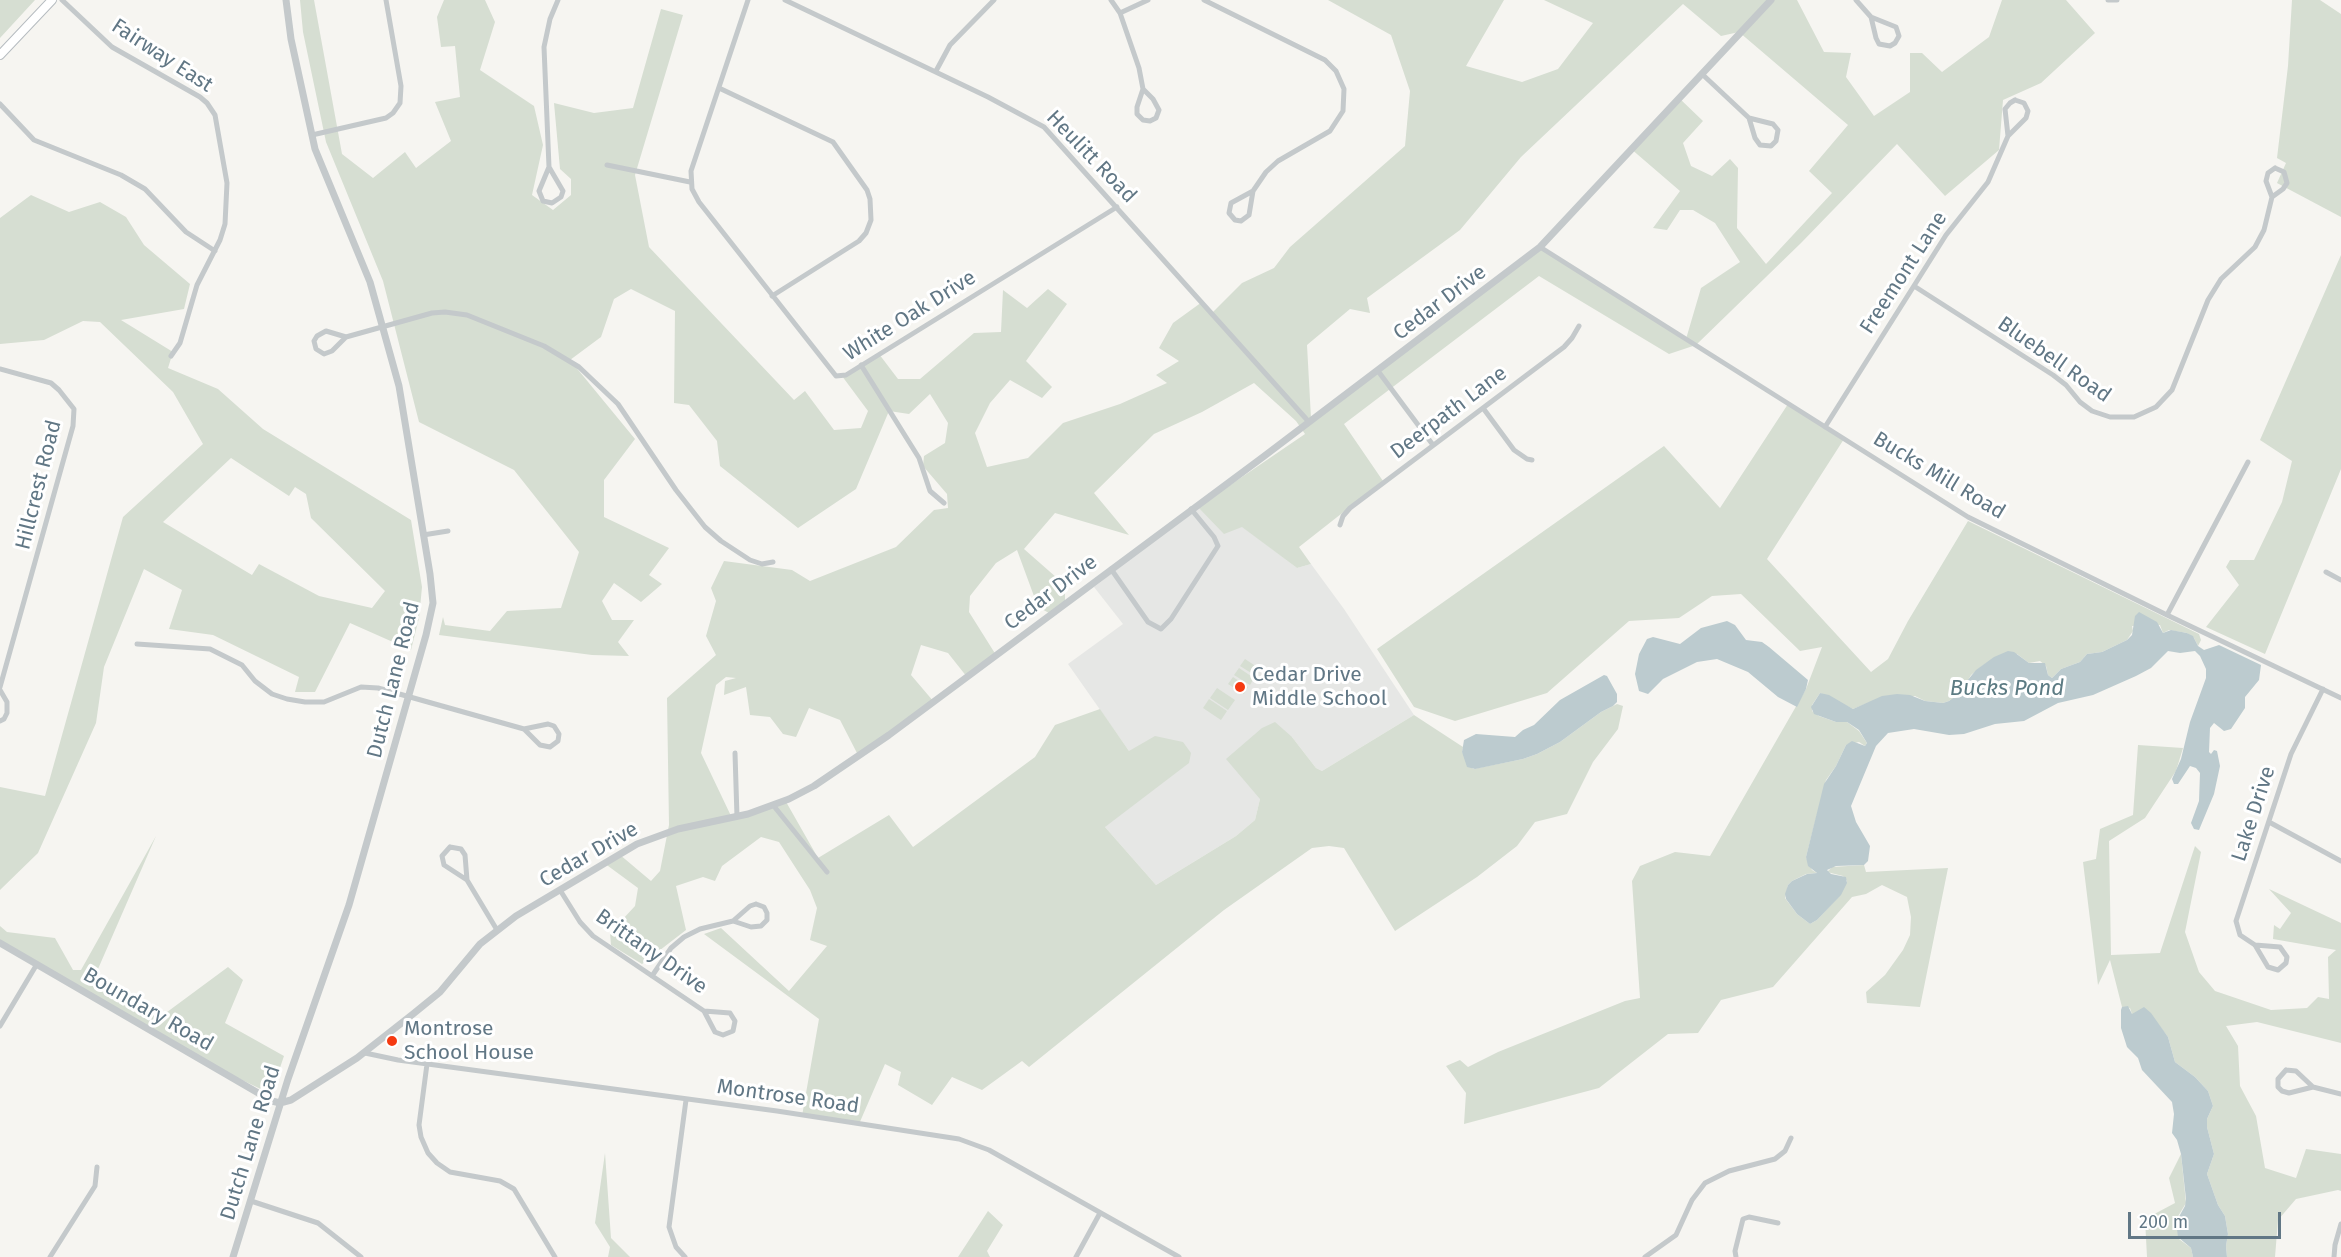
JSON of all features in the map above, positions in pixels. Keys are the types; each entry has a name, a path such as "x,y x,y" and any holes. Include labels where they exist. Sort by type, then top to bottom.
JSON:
{"main road":[{"path":"0,55 52,0"}],"street":[{"name":"Fairway East","path":"62,0 112,47 200,97 212,109 217,123 228,192 225,224 215,251 197,285 180,343 171,356"},
{"name":"Dutch Lane Road","path":"234,1257 280,1103 349,905 409,697 433,603 405,412 370,282 323,170 312,135 291,39 286,0"},
{"path":"312,135 386,118 400,104 401,86 386,0"},
{"path":"549,167 563,191 561,198 552,203 543,201 539,191 549,167 543,62 546,32 558,0"},
{"path":"607,165 690,182 693,164 748,0"},
{"name":"Heulitt Road","path":"785,0 936,71 1044,126 1309,422"},
{"path":"936,71 950,45 994,0"},
{"path":"1111,0 1120,13 1139,68 1143,89 1137,106 1137,114 1143,120 1150,121 1156,118 1159,110 1153,99 1143,89"},
{"path":"1120,13 1148,0"},
{"path":"1204,0 1325,60 1336,71 1344,88 1342,111 1330,131 1278,160 1252,191 1231,202 1228,210 1234,220 1241,221 1249,214 1252,191"},
{"name":"Cedar Drive","path":"280,1103 299,1096 364,1053 440,992 479,946 497,930 560,890 637,844 678,829 737,817 773,805 814,786 864,752 1309,422 1540,247 1771,0"},
{"path":"1856,0 1871,17 1896,27 1899,36 1895,43 1890,46 1879,44 1871,17"},
{"path":"2108,0 2117,0"},
{"path":"1702,74 1749,118 1757,142 1767,147 1776,141 1778,130 1773,124 1749,118"},
{"path":"719,88 833,142 867,190 870,199 871,220 866,233 859,241 772,296"},
{"path":"2013,100 2020,101 2026,106 2028,114 2008,136 2006,109 2013,100"},
{"path":"0,104 34,140 121,175 145,189 186,232 215,251"},
{"name":"Freemont Lane","path":"1825,427 1946,236 1988,182 2008,136"},
{"path":"2277,168 2286,175 2286,183 2283,189 2272,197 2266,181 2268,172 2277,168"},
{"name":"White Oak Drive","path":"690,182 699,202 772,296 834,374 843,376 1117,207"},
{"name":"Bluebell Road","path":"1914,286 2053,375 2092,411 2110,417 2134,417 2156,407 2172,390 2208,300 2222,279 2255,247 2264,230 2272,197"},
{"name":"Bucks Mill Road","path":"1540,247 1968,517 2341,698"},
{"path":"346,337 323,332 316,336 315,346 319,352 329,353 346,337 432,313 460,313 531,340 562,356 592,378 618,404 705,527 750,560 762,564 773,562"},
{"name":"Deerpath Lane","path":"1340,525 1343,516 1350,508 1564,346 1579,326"},
{"path":"861,365 918,458 930,491 944,503"},
{"name":"Hillcrest Road","path":"0,369 51,383 74,409 73,426 0,688 7,702 7,713 0,721"},
{"path":"1378,370 1433,445"},
{"path":"1483,408 1514,450 1532,460"},
{"path":"2167,615 2248,462"},
{"path":"1111,569 1150,625 1161,629 1171,619 1218,546 1214,537 1191,509"},
{"path":"423,535 448,531"},
{"path":"2326,572 2341,580"},
{"path":"137,644 210,649 242,665 255,681 272,694 287,699 324,702 362,687 378,688 524,729 551,724 558,730 559,738 553,746 544,747 524,729"},
{"name":"Lake Drive","path":"2255,945 2280,947 2287,957 2286,963 2278,970 2268,967 2255,945 2240,935 2236,921 2291,754 2323,689"},
{"path":"735,753 737,817"},
{"path":"773,805 827,872"},
{"path":"2269,822 2341,861"},
{"path":"467,880 444,865 442,856 447,849 454,847 464,852 467,880 497,930"},
{"name":"Brittany Drive","path":"560,890 589,933 704,1011 714,1030 719,1034 727,1035 735,1028 735,1021 730,1013 704,1011"},
{"path":"652,976 671,948 684,937 700,929 733,921 759,927 767,920 767,913 761,905 752,904 733,921"},
{"name":"Boundary Road","path":"0,943 272,1101 280,1103"},
{"path":"0,1026 37,964"},
{"name":"Montrose Road","path":"364,1053 427,1064 777,1111 959,1139 989,1150 1179,1257"},
{"path":"427,1064 419,1125 428,1153 436,1163 450,1172 500,1181 514,1189 555,1257"},
{"path":"2313,1087 2286,1093 2279,1088 2278,1079 2283,1071 2293,1070 2313,1087 2341,1094"},
{"path":"685,1257 672,1239 669,1221 686,1100"},
{"path":"1645,1257 1676,1235 1692,1200 1706,1184 1729,1171 1775,1159 1785,1151 1791,1138"},
{"path":"50,1257 95,1186 97,1167"},
{"path":"251,1200 318,1223 361,1257"},
{"path":"1076,1257 1100,1213"},
{"path":"1736,1257 1735,1251 1743,1219 1749,1216 1778,1223"},
{"path":"2334,1257 2341,1224"}],"shaded area":[{"path":"0,0 35,0 0,38"},
{"path":"300,0 314,0 342,154 373,178 405,152 416,168 451,141 435,102 460,97 455,46 441,47 437,17 444,0 485,0 495,22 480,70 534,106 543,145 532,195 553,210 571,195 571,179 560,169 554,103 594,113 633,108 661,9 683,15 635,175 649,247 794,400 805,391 834,430 861,428 868,411 842,376 879,354 898,379 920,379 974,333 1001,332 1003,290 1027,308 1048,289 1067,304 1026,361 1052,387 1042,398 1010,380 990,403 975,433 987,467 1028,458 1063,423 1120,404 1167,383 1156,375 1179,361 1159,348 1173,323 1202,302 1212,313 1242,283 1274,268 1290,247 1405,146 1410,91 1391,35 1328,0 1504,0 1466,66 1522,82 1558,69 1593,23 1544,0 1797,0 1824,52 1851,53 1846,77 1874,116 1910,92 1910,53 1922,53 1942,72 1989,37 2002,0 2066,0 2095,33 2041,83 2003,100 1999,150 1945,196 1897,144 1801,243 1696,345 1669,354 1539,276 1344,424 1383,481 1299,547 1311,564 1297,568 1242,527 1224,534 1198,507 1305,434 1296,421 1254,383 1202,412 1154,434 1094,493 1129,535 1055,513 1024,549 1065,585 1065,601 1049,613 1038,607 1017,550 996,563 970,596 969,612 996,655 967,677 948,653 921,645 911,675 934,702 858,755 840,720 809,708 796,737 783,734 770,717 750,715 746,687 724,695 725,681 736,678 726,677 716,685 701,753 732,818 785,800 818,858 889,815 913,847 1035,757 1055,725 1100,709 1129,751 1155,736 1183,742 1191,753 1189,763 1105,827 1156,885 1236,836 1255,820 1260,799 1226,759 1262,728 1275,722 1292,737 1316,768 1322,771 1414,715 1463,747 1462,752 1473,769 1537,754 1560,742 1601,712 1617,704 1623,706 1618,729 1593,762 1567,814 1535,822 1517,846 1477,877 1395,931 1344,848 1329,846 1312,848 1224,910 1029,1067 1022,1061 982,1090 952,1077 932,1105 898,1085 901,1072 885,1064 859,1124 802,1116 819,1019 704,934 721,928 789,991 827,946 810,940 817,908 810,890 779,842 761,837 722,866 715,881 703,877 676,886 686,930 642,964 611,945 610,933 635,906 638,888 604,863 619,854 651,881 660,871 669,825 667,698 716,655 706,636 716,601 711,588 724,561 792,570 810,581 896,547 934,510 948,508 947,494 923,466 924,456 945,443 948,423 930,394 909,414 889,411 856,489 798,528 720,466 717,441 689,405 674,403 675,311 631,289 614,299 601,337 570,360 635,439 604,480 604,517 669,548 649,575 662,584 641,602 614,583 602,601 612,620 634,620 618,642 629,656 592,655 439,635 443,617 445,625 490,631 507,611 561,608 579,552 514,470 419,422 383,281 326,142 303,32","holes":["1683,4 1721,36 1739,32 1848,125 1809,171 1832,193 1766,264 1737,228 1738,168 1730,159 1712,176 1691,166 1683,143 1703,121 1678,97 1630,148 1680,191 1653,228 1667,230 1680,210 1693,210 1715,223 1740,262 1701,288 1686,339 1537,246 1311,418 1307,345 1350,309 1370,313 1367,298 1460,230 1521,157"]},
{"path":"2292,0 2320,0 2341,14 2341,217 2277,183 2286,163 2277,158 2288,66"},
{"path":"31,195 69,212 100,202 126,217 144,245 190,284 184,309 121,320 173,352 168,368 218,389 263,429 411,520 422,587 419,618 411,650 350,623 315,692 295,692 299,677 213,635 169,629 182,590 144,569 104,667 96,723 38,853 0,890 0,787 45,796 123,517 203,444 173,392 100,322 83,321 44,340 0,344 0,218","holes":["231,458 289,496 295,487 306,494 311,518 385,591 372,608 319,596 259,564 252,575 163,522"]},
{"path":"2341,255 2341,469 2265,654 2206,627 2239,585 2226,567 2230,560 2254,560 2282,502 2292,461 2260,440"},
{"path":"1788,404 1844,439 1767,559 1871,672 1888,659 1968,521 2199,634 2201,640 2198,646 2194,638 2187,633 2169,630 2163,633 2160,625 2132,626 2133,631 2127,640 2102,652 2087,654 2080,662 2061,669 2052,678 2048,675 2046,666 2040,661 2029,663 2017,654 1985,664 1971,675 1962,691 1943,703 1925,701 1915,696 1875,700 1853,709 1820,693 1812,705 1812,711 1836,722 1847,722 1859,731 1867,743 1865,746 1859,742 1846,745 1826,780 1806,857 1812,870 1817,873 1806,874 1792,881 1788,885 1785,898 1797,914 1810,924 1817,920 1840,895 1847,881 1843,876 1827,872 1832,867 1864,865 1866,872 1948,868 1920,1007 1867,1003 1866,992 1885,975 1903,950 1910,935 1911,917 1907,897 1882,885 1866,894 1852,897 1773,987 1721,1000 1698,1033 1668,1034 1599,1088 1464,1124 1466,1093 1446,1066 1460,1060 1468,1067 1498,1052 1625,1001 1640,998 1632,881 1640,866 1675,852 1710,856 1806,689 1822,647 1800,651 1741,594 1712,596 1679,618 1629,621 1547,693 1455,721 1414,707 1377,649 1664,446 1720,508"},
{"name":"Cedar Drive Middle School","path":"1198,507 1242,526 1297,568 1311,564 1344,609 1414,715 1322,771 1316,768 1292,737 1260,799 1255,820 1236,836 1156,885 1105,827 1129,751 1068,664 1123,624 1094,587"},
{"path":"1245,659 1260,669 1256,676 1240,666"},
{"path":"1239,668 1254,678 1250,685 1234,675"},
{"path":"1233,677 1248,687 1244,694 1228,684"},
{"path":"1217,688 1235,700 1228,710 1210,698"},
{"path":"1209,699 1227,711 1221,720 1203,708"},
{"path":"2138,745 2183,748 2176,771 2145,818 2109,841 2111,955 2160,953 2195,846 2201,852 2185,932 2199,972 2215,991 2271,1010 2307,1008 2318,997 2329,999 2328,957 2336,950 2273,939 2274,925 2280,929 2291,913 2269,889 2341,923 2341,1043 2257,1022 2226,1026 2238,1046 2240,1086 2256,1116 2265,1168 2296,1178 2306,1149 2341,1154 2341,1191 2296,1199 2278,1220 2275,1257 2227,1257 2228,1234 2225,1216 2218,1205 2207,1174 2214,1154 2207,1127 2207,1119 2213,1106 2208,1091 2195,1077 2175,1062 2168,1037 2157,1023 2132,1014 2130,1008 2122,1007 2110,960 2098,985 2083,862 2096,859 2100,829 2133,815"},
{"path":"156,836 91,985 159,1018 228,967 243,980 225,1023 284,1056 271,1094 213,1066 0,943 0,926 7,932 55,938 73,970 81,970"},
{"path":"605,1153 611,1238 630,1257 608,1257 610,1247 595,1223"},
{"path":"2181,1154 2186,1203 2177,1218 2179,1239 2191,1248 2193,1257 2147,1257 2145,1219 2175,1203 2169,1178"},
{"path":"988,1211 1003,1225 987,1251 990,1257 958,1257"}],"water":[{"name":"Bucks Pond","path":"2139,612 2157,622 2163,633 2171,630 2187,633 2193,636 2198,646 2204,650 2219,645 2261,665 2259,680 2245,697 2245,708 2231,729 2224,731 2214,723 2210,728 2209,752 2211,754 2214,750 2217,751 2220,766 2214,794 2199,830 2194,829 2191,823 2199,801 2200,773 2196,768 2190,766 2178,784 2174,784 2172,779 2181,759 2190,722 2206,678 2206,669 2195,651 2180,653 2168,651 2151,668 2136,676 2093,695 2058,703 2024,721 1995,724 1964,734 1949,735 1914,729 1888,733 1876,746 1851,806 1856,822 1870,846 1868,861 1864,865 1836,866 1827,870 1831,874 1846,877 1847,883 1841,895 1817,920 1810,924 1797,914 1785,894 1792,881 1807,874 1817,873 1808,866 1806,857 1824,784 1846,745 1852,741 1865,746 1867,743 1859,730 1847,722 1836,722 1814,714 1811,707 1820,693 1829,695 1853,709 1882,696 1897,694 1943,703 1962,691 1976,670 1994,657 2008,651 2014,652 2029,663 2045,663 2048,675 2052,678 2061,669 2080,662 2087,654 2102,652 2127,640 2132,635 2135,616"},
{"path":"1727,621 1735,625 1746,640 1762,642 1808,680 1797,707 1778,697 1748,672 1717,659 1697,662 1663,679 1648,694 1639,691 1635,674 1639,654 1647,639 1653,637 1680,644 1701,628"},
{"path":"1604,675 1607,676 1617,694 1617,702 1560,742 1523,759 1475,769 1467,767 1462,752 1464,740 1476,734 1515,737 1534,725 1560,700"},
{"path":"2128,1006 2132,1014 2144,1007 2151,1013 2168,1037 2175,1062 2195,1077 2208,1091 2213,1106 2207,1119 2207,1127 2214,1154 2207,1174 2218,1205 2225,1216 2228,1234 2227,1257 2193,1257 2191,1248 2178,1237 2176,1222 2185,1206 2186,1199 2181,1154 2177,1140 2172,1133 2174,1114 2172,1102 2142,1070 2138,1058 2127,1047 2121,1028 2121,1010 2122,1007"}],"place":[{"name":"Cedar Drive Middle School","path":"1240,687"},
{"name":"Montrose School House","path":"392,1041"}]}
